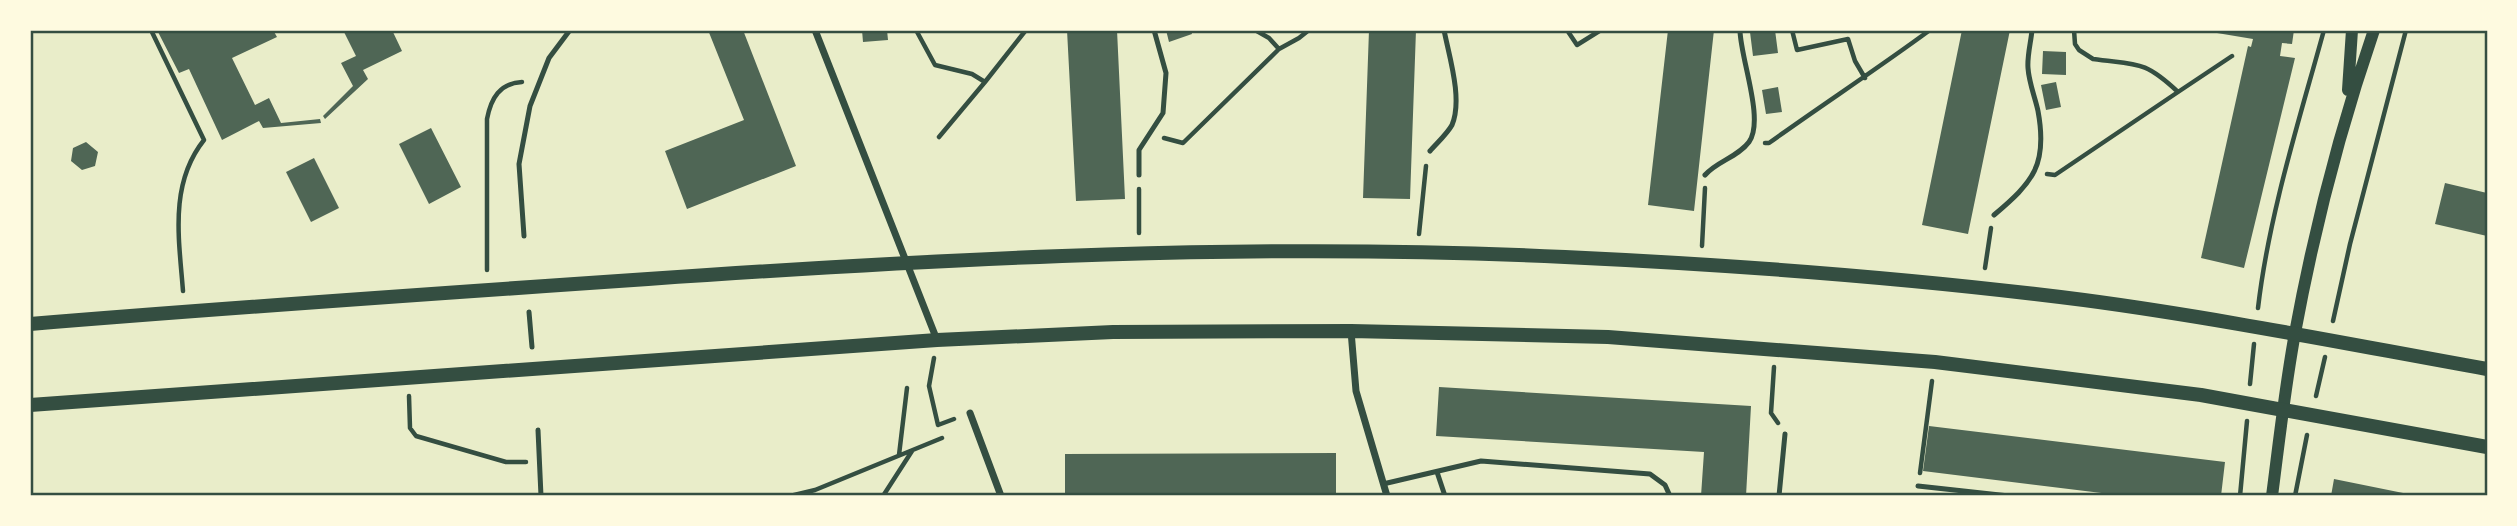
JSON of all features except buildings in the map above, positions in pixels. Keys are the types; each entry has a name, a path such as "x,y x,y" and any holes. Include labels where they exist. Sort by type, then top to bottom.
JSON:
{"main road":[{"path":"30,324 906,261 1350,251 1417,252 1702,264 1981,289 2086,301 2255,327 2487,369"},
{"path":"30,405 937,340 1113,332 1351,331 1608,337 1935,362 2249,402 2487,447"}],"street":[{"path":"815,30 937,340"},
{"path":"2347,108 2352,30"},
{"path":"2272,496 2283,408 2313,243 2347,108 2374,30"},
{"path":"1351,331 1356,391 1387,496"},
{"path":"970,413 1000,496"}],"lane":[{"path":"524,236 519,164 530,106 549,58 570,30"},
{"path":"1139,174 1139,150 1163,113 1166,73 1154,30"},
{"path":"1430,151 1451,126 1457,107 1444,30"},
{"path":"1705,175 1711,167 1745,147 1751,140 1754,112 1740,30"},
{"path":"1994,215 2021,192 2035,172 2042,143 2028,68 2032,30"},
{"path":"529,312 532,346"},
{"path":"538,430 541,496"},
{"path":"1779,496 1785,434"},
{"path":"1382,484 1481,461 1650,474 1665,485 1670,496"},
{"path":"1437,472 1445,496"},
{"path":"1918,486 2009,496"}],"path":[{"path":"151,30 204,140 188,169 180,193 178,219 182,283"},
{"path":"916,30 935,65 972,74 985,82"},
{"path":"939,136 1026,30"},
{"path":"1255,30 1269,38 1279,49"},
{"path":"1150,134 1183,143 1279,49 1309,30"},
{"path":"1567,30 1577,46 1601,30"},
{"path":"1793,30 1797,50 1848,39 1855,61 1865,78"},
{"path":"1751,140 1769,144 1930,30"},
{"path":"2074,30 2075,44 2093,60 2136,63 2153,71 2178,92"},
{"path":"2240,496 2255,327 2264,265 2295,129 2323,30"},
{"path":"2295,496 2350,244 2406,30"},
{"path":"2035,172 2055,175 2232,57"},
{"path":"487,290 489,109 496,94 506,85 519,82 537,83"},
{"path":"1417,252 1424,170 1430,151"},
{"path":"1139,174 1140,255"},
{"path":"1702,264 1705,175"},
{"path":"1981,289 1994,215"},
{"path":"937,340 929,386 938,425 970,413"},
{"path":"1775,349 1771,412 1785,434"},
{"path":"1918,486 1935,362"},
{"path":"409,378 410,428 416,436 506,462"},
{"path":"899,456 907,388"},
{"path":"790,496 815,490 942,438"},
{"path":"883,496 913,450"}]}
